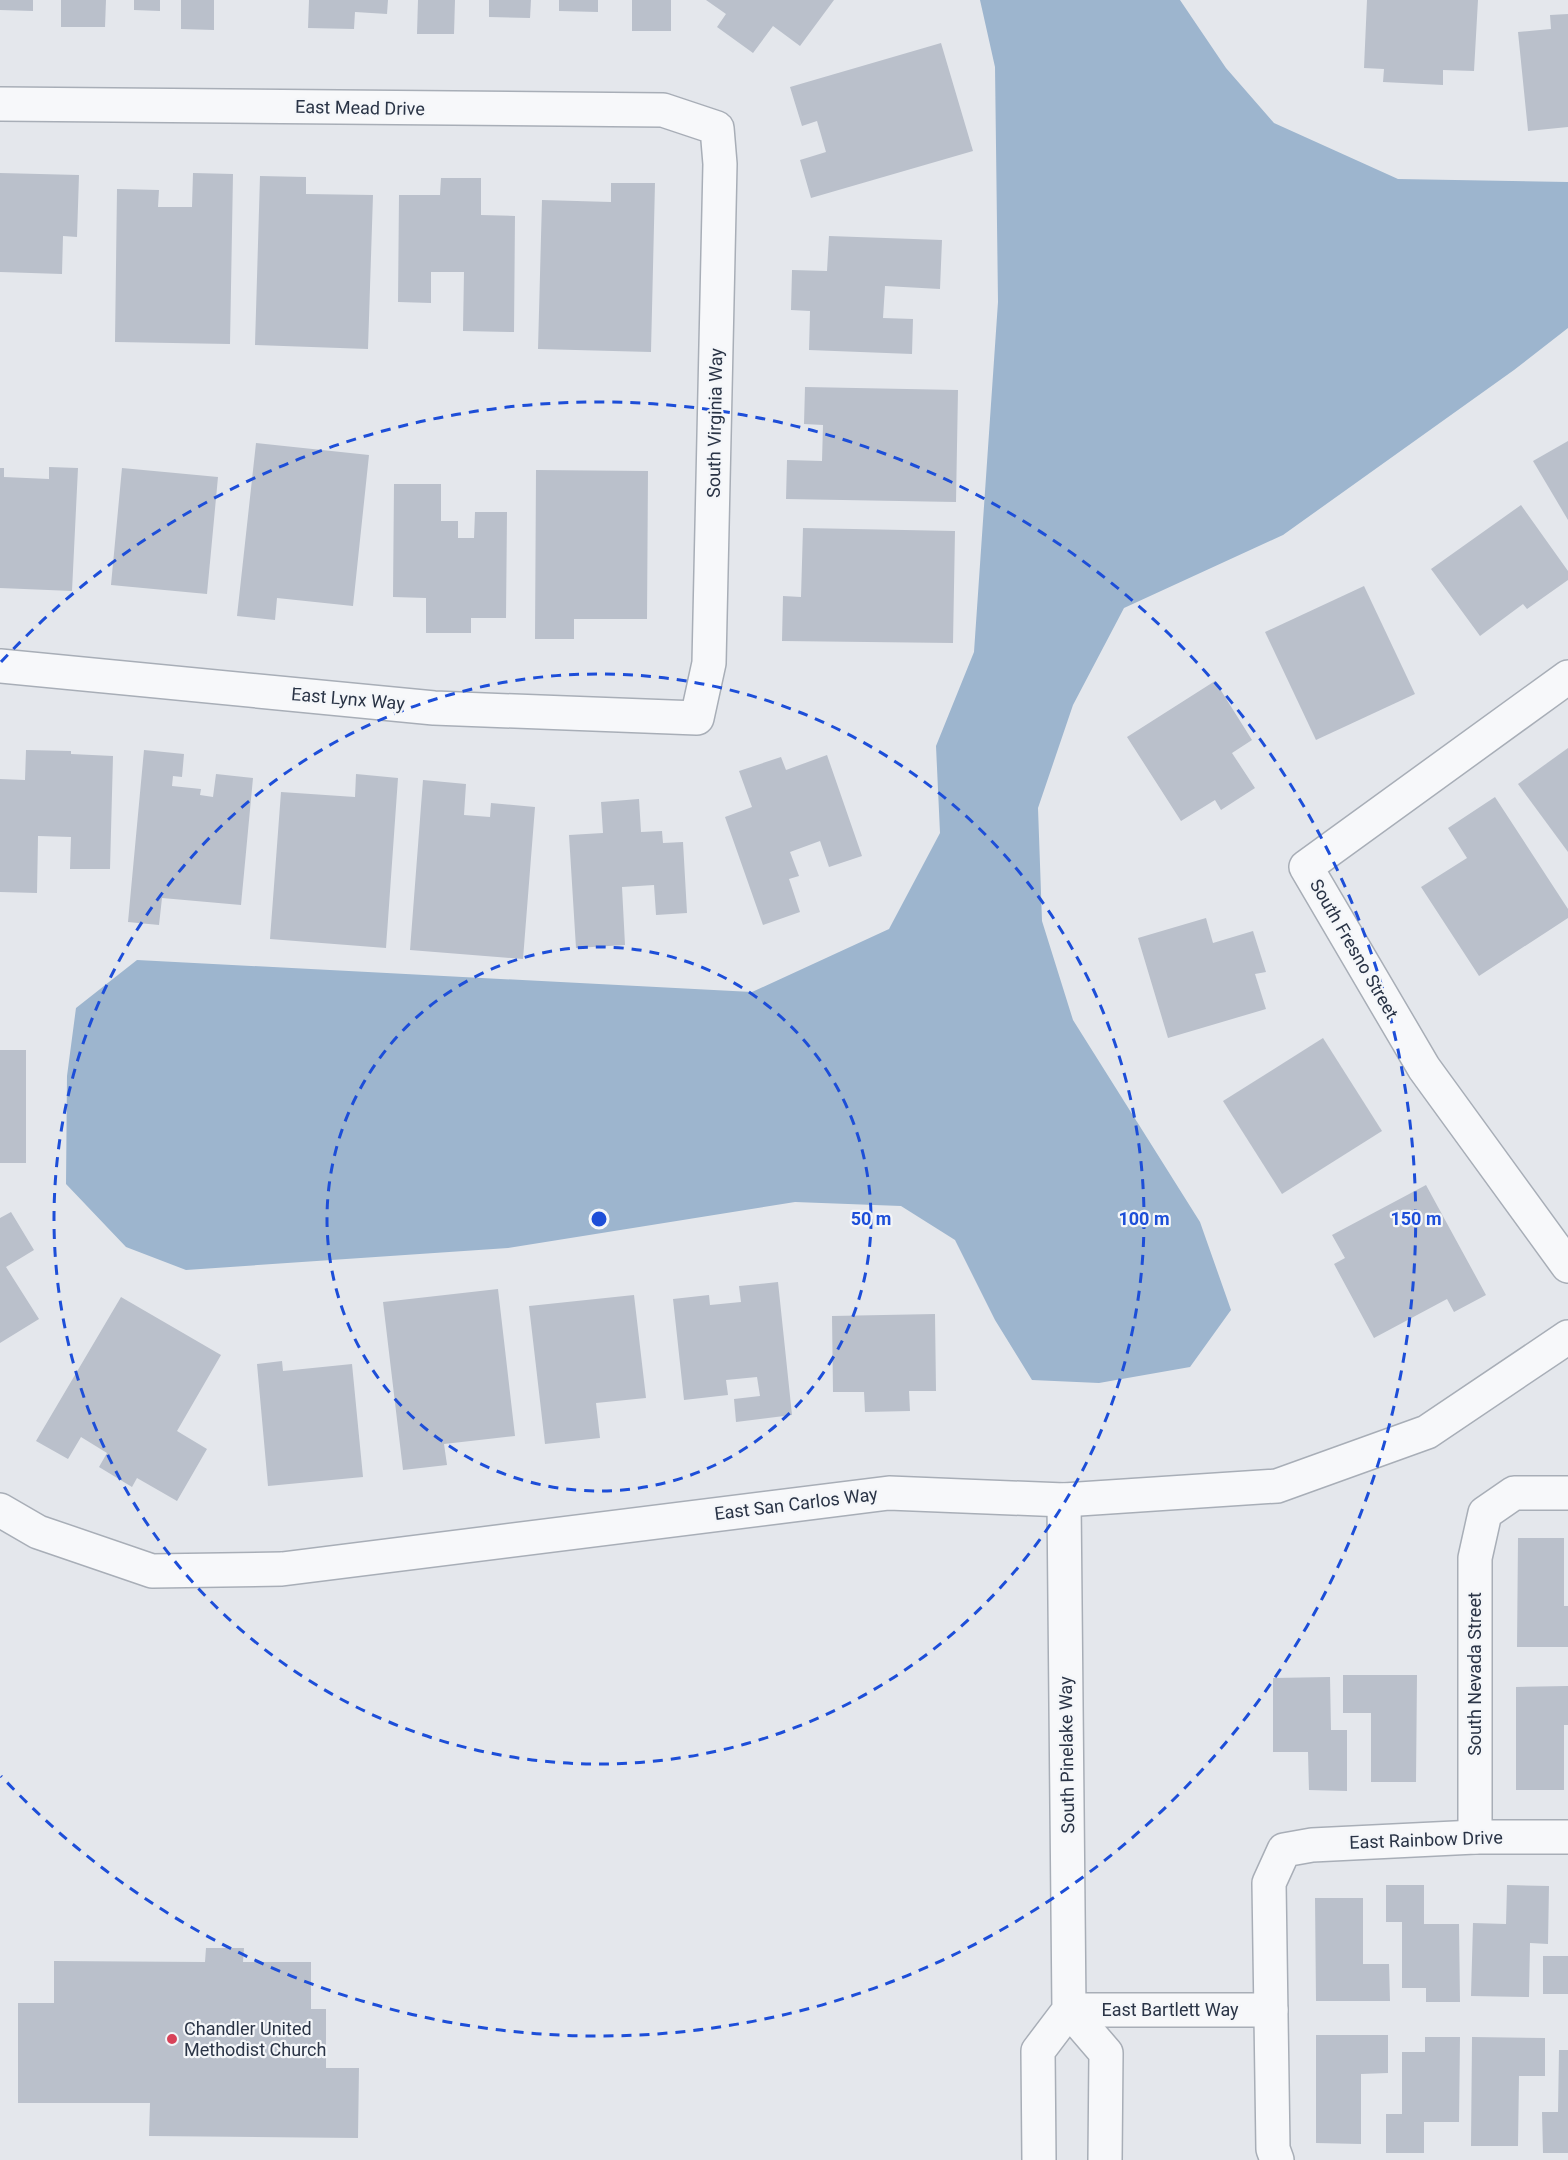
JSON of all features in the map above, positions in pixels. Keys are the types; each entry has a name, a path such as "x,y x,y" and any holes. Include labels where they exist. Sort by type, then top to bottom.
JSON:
{"street":[{"name":"East Mead Drive","path":"0,104 663,110 717,128"},
{"name":"South Virginia Way","path":"697,718 709,663 720,164 717,128"},
{"name":"East Lynx Way","path":"0,666 434,708 697,718"},
{"name":"South Fresno Street","path":"1568,677 1306,867 1424,1068 1568,1266"},
{"name":"East San Carlos Way","path":"0,1510 38,1532 152,1571 282,1569 889,1492 1064,1500 1277,1486 1427,1432 1568,1338"},
{"name":"South Nevada Street","path":"1475,1837 1475,1558 1485,1513 1514,1493 1568,1493"},
{"name":"South Pinelake Way","path":"1064,1500 1069,2010"},
{"name":"East Rainbow Drive","path":"1271,2010 1269,1883 1284,1851 1312,1845 1475,1837 1568,1837"},
{"name":"East Bartlett Way","path":"1069,2010 1271,2010"},
{"path":"1038,2160 1038,2051 1069,2010 1106,2053 1106,2160"},
{"path":"1271,2010 1273,2149 1277,2160"}],"water":[{"path":"980,0 1180,0 1226,68 1274,123 1398,179 1568,182 1568,328 1514,370 1283,535 1124,608 1073,705 1038,808 1042,921 1073,1020 1200,1222 1231,1310 1190,1367 1099,1383 1032,1380 995,1320 955,1240 901,1206 795,1202 508,1248 186,1270 126,1247 66,1184 67,1076 76,1008 137,960 752,992 889,929 940,833 936,746 974,652 998,302 995,67"}],"building":[{"path":"0,0 33,0 33,11 0,10"},
{"path":"61,0 106,0 105,27 61,27"},
{"path":"134,0 160,0 160,11 134,10"},
{"path":"181,0 214,0 214,30 181,29"},
{"path":"309,0 388,0 387,14 355,12 354,29 308,28"},
{"path":"418,0 455,0 454,34 417,34"},
{"path":"489,0 531,0 530,18 489,17"},
{"path":"559,0 598,0 598,12 559,11"},
{"path":"632,0 671,0 671,31 632,31"},
{"path":"706,0 834,0 800,46 773,26 753,53 717,27 726,14"},
{"path":"1367,0 1478,0 1474,71 1443,70 1443,85 1383,82 1384,69 1364,68"},
{"path":"1568,14 1568,127 1528,131 1518,32 1551,29 1550,15"},
{"path":"941,43 973,151 811,198 800,160 826,152 817,121 802,126 790,87"},
{"path":"0,173 79,175 77,237 63,236 62,274 0,272"},
{"path":"193,173 233,174 230,344 115,342 117,189 159,190 158,207 192,207"},
{"path":"260,176 306,177 306,194 373,195 368,349 255,345"},
{"path":"441,178 481,178 481,215 515,216 514,332 463,331 464,272 431,272 431,303 398,302 399,195 440,195"},
{"path":"611,183 655,183 651,352 538,349 542,200 611,202"},
{"path":"829,236 942,240 940,289 885,286 883,318 913,319 912,354 809,350 810,311 791,310 792,270 827,271"},
{"path":"805,387 958,390 956,502 786,499 787,460 822,461 823,425 804,424"},
{"path":"1568,441 1568,520 1533,461"},
{"path":"256,443 369,455 353,606 277,598 275,620 237,616"},
{"path":"49,467 78,468 72,591 0,588 0,468 4,468 4,477 49,479"},
{"path":"122,468 218,477 207,594 111,585"},
{"path":"536,470 648,471 647,619 574,619 574,639 535,639"},
{"path":"394,484 441,484 441,521 458,521 458,538 474,538 475,512 507,512 506,618 471,618 471,633 426,633 426,598 393,597"},
{"path":"1521,505 1568,571 1568,580 1527,609 1523,604 1480,636 1431,569"},
{"path":"803,528 955,531 953,643 782,641 783,596 801,597"},
{"path":"1364,586 1415,694 1316,740 1265,632"},
{"path":"1215,681 1252,740 1232,753 1255,788 1221,810 1215,800 1181,821 1127,737"},
{"path":"1568,748 1568,852 1518,784"},
{"path":"26,750 71,751 71,754 113,756 110,869 70,869 71,837 38,836 37,893 0,892 0,779 25,780"},
{"path":"144,750 184,754 182,777 173,776 172,786 201,789 200,795 213,797 216,774 253,778 241,905 162,898 159,925 128,922"},
{"path":"827,755 862,856 829,867 820,841 790,852 799,876 789,879 800,912 763,925 725,817 752,807 739,771 781,757 786,770"},
{"path":"356,774 398,778 386,948 270,939 281,792 355,797"},
{"path":"423,780 466,784 464,815 490,817 491,803 535,807 523,959 410,950"},
{"path":"1495,797 1568,909 1568,918 1479,976 1421,887 1467,858 1448,828"},
{"path":"639,799 641,832 662,831 663,843 683,842 687,913 656,915 654,885 622,887 625,945 576,948 569,835 603,833 601,802"},
{"path":"1206,918 1213,943 1253,931 1266,972 1255,974 1266,1009 1168,1038 1138,938"},
{"path":"1323,1038 1382,1131 1282,1194 1223,1101"},
{"path":"0,1050 26,1050 26,1163 0,1163"},
{"path":"1426,1185 1486,1295 1454,1312 1447,1299 1374,1338 1334,1264 1345,1258 1332,1235"},
{"path":"11,1212 34,1250 6,1267 39,1319 0,1343 0,1218"},
{"path":"778,1282 792,1415 736,1422 734,1399 760,1396 757,1377 726,1380 728,1395 684,1400 673,1299 709,1295 710,1305 741,1302 739,1286"},
{"path":"498,1289 515,1436 444,1444 447,1465 403,1470 383,1302"},
{"path":"634,1295 646,1398 596,1403 600,1438 545,1444 529,1306"},
{"path":"121,1297 221,1355 177,1431 207,1449 177,1501 137,1478 132,1487 99,1467 107,1453 81,1437 68,1459 36,1441"},
{"path":"935,1314 936,1391 909,1391 910,1411 865,1412 864,1392 833,1392 832,1316"},
{"path":"282,1361 283,1371 352,1364 363,1477 268,1486 257,1364"},
{"path":"1518,1538 1564,1538 1564,1606 1568,1606 1568,1647 1517,1647"},
{"path":"1343,1675 1417,1675 1416,1782 1371,1782 1371,1713 1343,1713"},
{"path":"1330,1677 1331,1730 1347,1730 1347,1791 1309,1790 1308,1752 1273,1752 1273,1678"},
{"path":"1568,1686 1568,1725 1564,1725 1564,1790 1516,1790 1516,1687"},
{"path":"1386,1885 1424,1885 1424,1924 1459,1924 1460,2002 1426,2002 1426,1988 1402,1988 1402,1922 1386,1922"},
{"path":"1507,1885 1549,1886 1548,1944 1530,1943 1529,1997 1471,1996 1473,1923 1506,1924"},
{"path":"1315,1898 1363,1898 1363,1964 1389,1964 1390,2001 1316,2001"},
{"name":"Chandler United Methodist Church","path":"206,1948 244,1948 243,1962 311,1962 311,2009 326,2009 326,2068 359,2068 358,2138 149,2136 150,2103 18,2103 18,2003 54,2003 54,1961 205,1962"},
{"path":"1543,1956 1568,1956 1568,1994 1543,1994"},
{"path":"1316,2035 1388,2035 1388,2073 1361,2074 1361,2144 1316,2143"},
{"path":"1425,2037 1460,2037 1459,2122 1424,2122 1424,2153 1386,2153 1386,2114 1402,2114 1402,2052 1425,2052"},
{"path":"1472,2037 1545,2038 1545,2076 1519,2076 1518,2146 1471,2146"},
{"path":"1559,2050 1568,2050 1568,2153 1543,2153 1542,2112 1558,2112"}],"place":[{"name":"Chandler United Methodist Church","path":"172,2039"}]}
